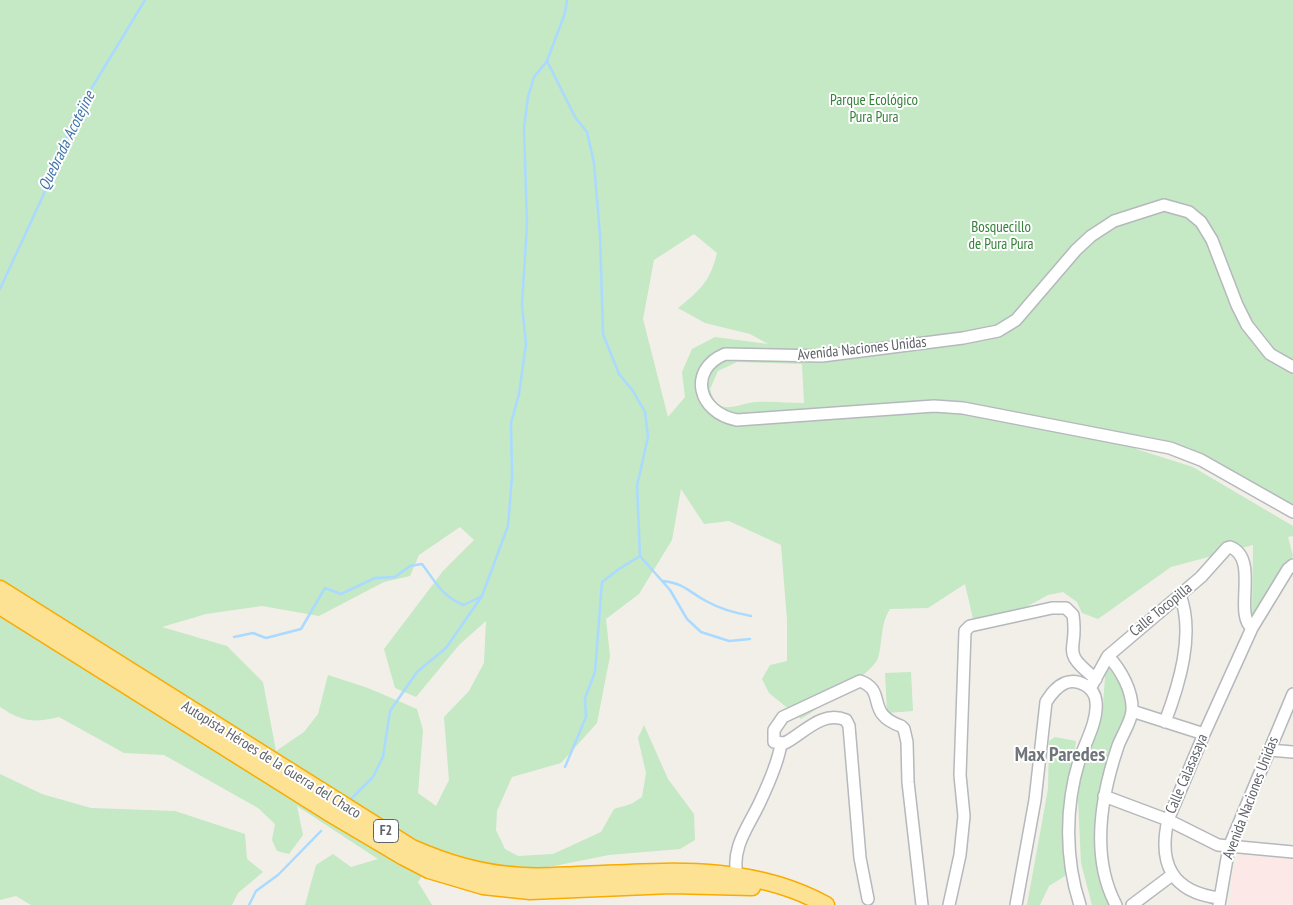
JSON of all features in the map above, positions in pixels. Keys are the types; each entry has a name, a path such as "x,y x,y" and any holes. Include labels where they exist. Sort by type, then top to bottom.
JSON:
{"highway":[{"name":"Autopista Héroes de la Guerra del Chaco","path":"0,589 412,848 441,861 464,868 511,876 692,871 737,875 781,884 826,905"},
{"name":"Autopista Héroes de la Guerra del Chaco","path":"0,606 328,812 404,858 429,870 483,886 530,891 671,884 740,886 759,888 808,905"}],"street":[{"name":"Avenida Naciones Unidas","path":"1293,368 1270,354 1247,326 1237,306 1212,240 1201,222 1189,212 1164,205 1114,222 1091,236 1076,250 1021,315 1007,327 963,338 822,356 725,354 715,358 708,367 702,389 707,404 717,412 737,420 934,406 963,408 1157,444 1201,460 1293,512"},
{"name":"Calle Tocopilla","path":"1093,684 1108,656 1201,577 1224,550 1230,547 1240,554 1246,579 1246,616 1248,625 1252,628"},
{"name":"Calle Calasasaya","path":"1172,875 1166,862 1163,846 1168,820 1252,628 1292,565"},
{"path":"1165,722 1173,700 1184,651 1184,606 1180,595"},
{"path":"949,905 960,855 964,816 960,775 965,631 976,624 1052,608 1066,608 1073,615 1073,658 1093,684 1096,701 1096,711 1075,776 1070,821 1070,861 1080,905"},
{"path":"1108,656 1124,678 1132,711 1118,745 1104,796 1102,861 1105,878 1116,905"},
{"path":"868,898 860,858 846,720 840,718 824,720 809,727 786,743 774,742 772,736 783,717 860,681 870,686 874,691 882,716 901,726 906,735 908,782 922,905"},
{"path":"1016,905 1033,809 1046,702 1056,689 1066,683 1093,684"},
{"name":"Avenida Naciones Unidas","path":"1219,901 1229,847 1293,694"},
{"path":"1132,711 1204,734"},
{"path":"737,875 735,856 739,843 760,802 778,760 781,744"},
{"path":"1269,750 1293,752"},
{"path":"1104,796 1168,820 1218,845 1293,852"},
{"path":"1132,905 1172,875 1178,882 1199,894 1219,901"}],"shaded area":[{"path":"1241,855 1293,859 1293,905 1230,905 1233,869"}],"green space":[{"name":"Bosquecillo de Pura Pura","path":"0,0 1293,0 1293,506 1184,446 1139,435 1136,449 1193,467 1293,526 1293,536 1288,537 1293,556 1252,617 1253,545 1171,567 1098,619 1082,613 1077,602 1063,592 1048,595 1026,607 973,619 965,584 928,608 890,609 883,627 878,658 874,665 843,691 801,719 769,693 762,679 770,665 787,661 787,620 781,545 729,521 704,524 681,489 672,540 639,594 606,619 610,656 597,723 561,763 512,777 497,811 496,830 505,849 518,856 553,854 601,832 614,809 631,804 642,797 646,773 638,738 644,725 668,779 694,814 695,840 680,849 609,855 549,867 501,868 440,849 418,882 432,905 305,905 316,865 333,854 351,867 378,859 297,806 303,835 289,854 277,851 272,840 275,824 258,808 164,755 124,753 59,717 28,720 15,716 0,707","holes":["694,234 717,253 711,271 703,285 678,308 705,323 750,334 768,344 715,337 692,349 682,372 685,397 668,417 643,319 654,260","737,362 802,364 804,403 757,402 723,407 713,398 710,389 718,371","460,527 474,540 443,571 384,649 395,688 416,697 459,645 486,621 484,663 469,691 444,717 449,780 436,806 418,793 423,730 417,709 368,688 328,675 318,714 304,732 276,751 263,682 227,646 162,627 206,614 262,606 319,616 384,582 410,576 419,555"]},
{"path":"1106,664 1123,688 1127,715 1099,798 1112,905 1092,905 1081,863 1078,799 1080,774 1102,718"},
{"path":"911,672 913,711 887,713 885,673"},
{"path":"1055,737 1076,741 1068,798 1065,876 1049,886 1040,905 1027,905 1048,789 1049,741"},
{"path":"0,774 42,794 91,808 175,811 245,834 247,859 263,872 238,893 232,905 31,905 16,896 0,900"}],"waterway":[{"name":"Quebrada Acotejine","path":"0,289 42,198 76,114 145,0"},
{"path":"349,801 373,777 383,757 390,711 417,672 446,648 482,596 508,526 512,477 511,423 519,394 526,344 522,305 527,224 524,128 528,97 534,77 547,61 565,13 567,0"},
{"path":"547,61 575,117 587,132 594,163 600,235 603,334 619,374 633,391 645,412 648,437 637,486 640,556 670,590 687,619 701,632 729,641 750,639"},
{"path":"565,767 586,717 585,698 595,672 602,582 640,556"},
{"path":"234,637 253,633 266,638 301,629 325,588 341,594 375,578 395,577 410,566 422,564 440,588 457,602 464,605 480,597"},
{"path":"663,581 682,586 717,606 751,616"},
{"path":"249,905 256,891 278,875 321,831"}],"district":[{"name":"Max Paredes","path":"1060,755"}],"park label":[{"name":"Parque Ecológico Pura Pura","path":"874,110"}]}
